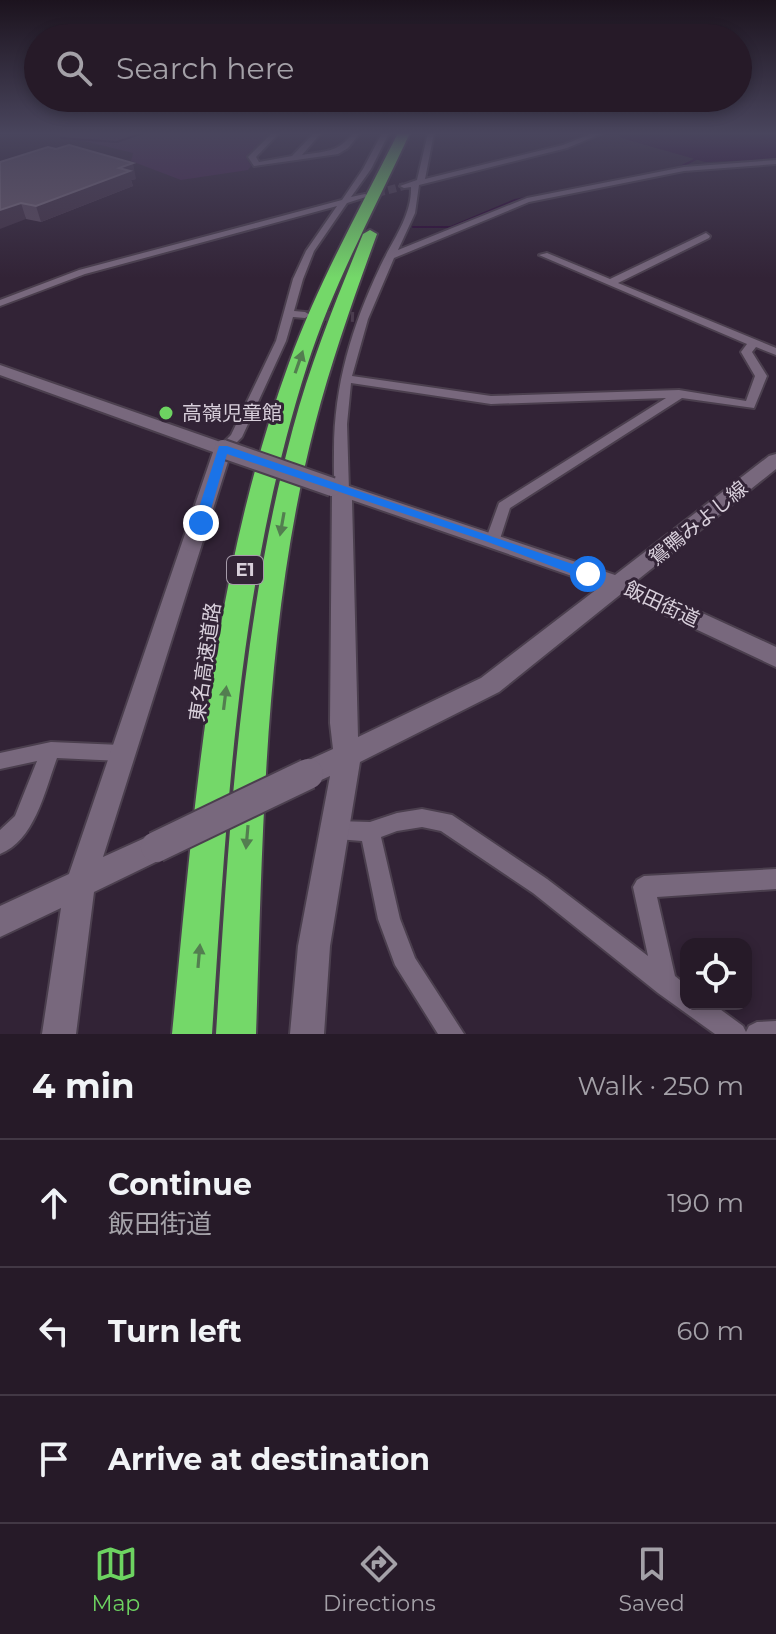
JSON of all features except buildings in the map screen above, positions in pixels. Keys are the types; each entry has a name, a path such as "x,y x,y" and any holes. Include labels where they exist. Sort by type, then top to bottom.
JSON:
{"highway":[{"name":"東名高速道路","path":"192,1034 226,687 255,515 298,365 336,268 380,181"},
{"name":"E1","path":"236,1034 243,892 260,687 286,504 298,444 338,311 395,181"}],"street":[{"path":"59,1034 80,884 223,449 236,437 281,341 287,314 310,251 358,181"},
{"path":"404,186 421,181"},
{"path":"390,256 527,200 619,181"},
{"path":"307,1034 314,946 337,830 347,757 343,723 337,489 338,443 346,379 359,318 405,228 418,182"},
{"path":"0,303 82,272 365,196"},
{"path":"610,283 706,236"},
{"path":"544,255 776,352"},
{"path":"287,314 305,315"},
{"path":"346,379 491,400 679,394 750,405 761,376 746,352 754,343"},
{"name":"飯田街道","path":"0,370 619,584 776,658"},
{"path":"493,539 504,506 679,394"},
{"name":"鴛鴨みよし線","path":"0,922 347,757 490,685 776,460"},
{"path":"0,761 51,750 121,753"},
{"path":"0,844 22,822 51,750"},
{"path":"337,830 370,832 397,822 422,818 445,822 540,886 680,995"},
{"path":"370,832 389,919 406,965 452,1034"},
{"path":"666,985 644,887 776,879"},
{"path":"701,1010 735,1034"},
{"path":"757,1034 776,1033"}],"waterway":[{"path":"413,227 451,227 515,200 610,181"}],"tunnel":[{"path":"365,196 404,186"},
{"path":"306,315 354,317"}],"place":[{"name":"高嶺児童館","path":"166,413"}],"route":[{"path":"201,523 223,449 588,574"}]}
